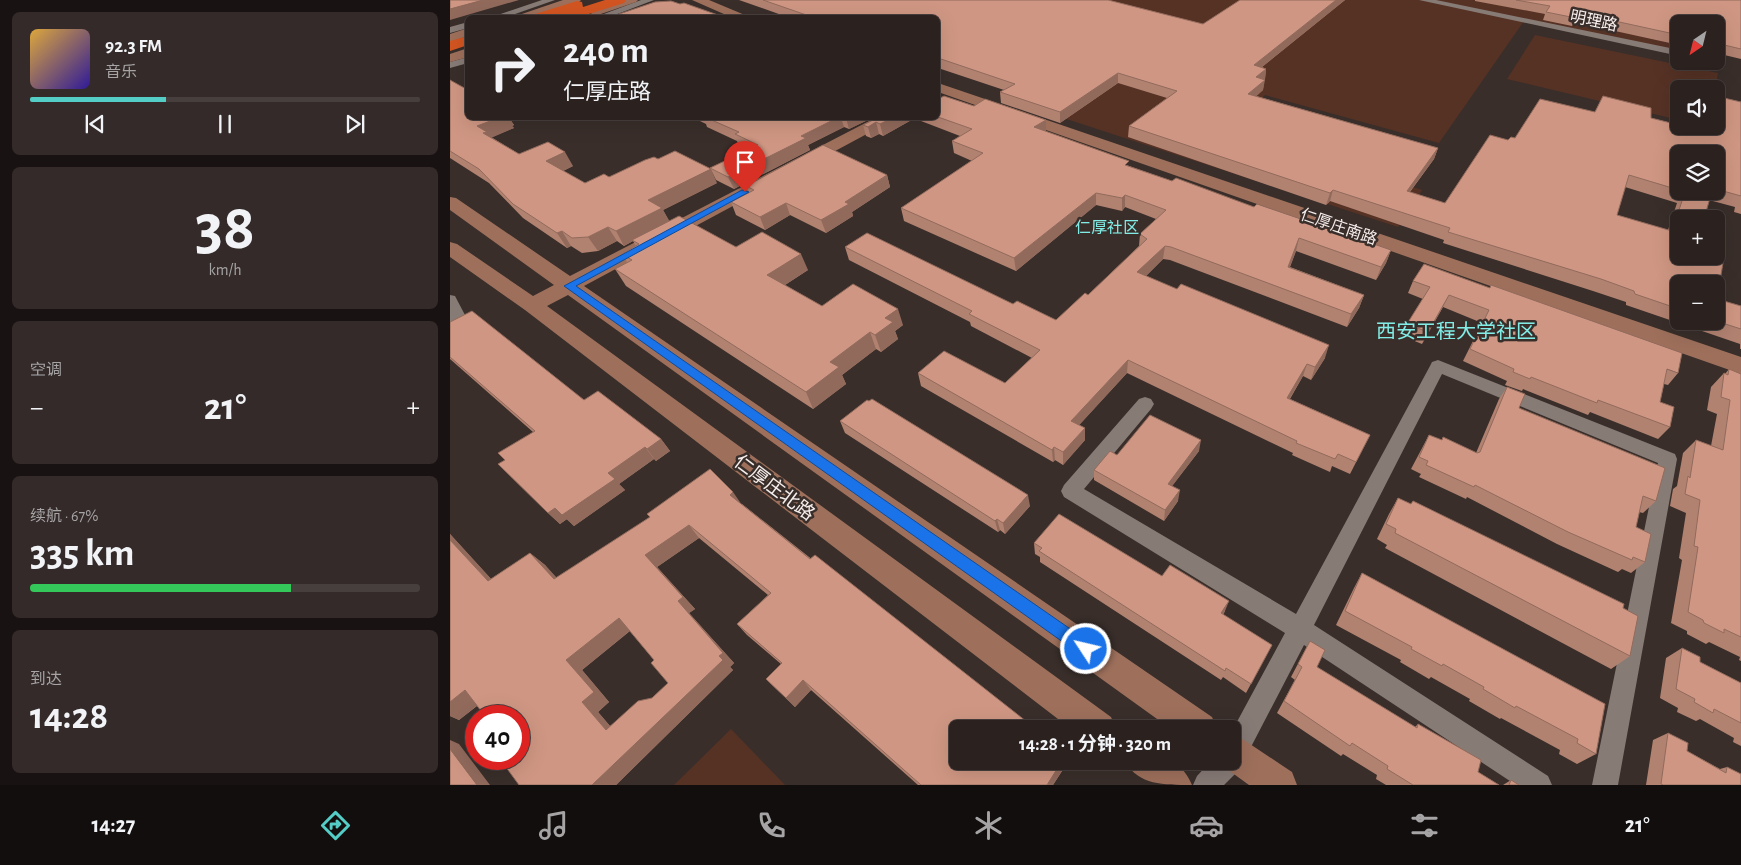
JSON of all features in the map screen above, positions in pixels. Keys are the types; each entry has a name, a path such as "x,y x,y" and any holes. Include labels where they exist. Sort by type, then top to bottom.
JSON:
{"highway":[{"path":"546,15 590,0"},
{"path":"572,15 618,2"},
{"path":"450,46 465,41"},
{"path":"450,51 465,47"}],"street":[{"path":"502,15 551,0"},
{"path":"526,15 574,0"},
{"path":"584,15 618,2 632,0"},
{"path":"606,15 650,0"},
{"path":"698,0 738,15"},
{"name":"明理路","path":"1423,0 1670,51"},
{"path":"450,30 465,26"},
{"path":"450,38 465,33"},
{"path":"450,58 465,53"},
{"path":"450,65 465,61"},
{"name":"仁厚庄南路","path":"940,88 1741,366"},
{"path":"532,305 882,120"},
{"path":"450,202 1187,720"},
{"name":"仁厚庄北路","path":"450,248 532,305 1087,720"},
{"path":"450,300 457,315 450,320"},
{"path":"1241,742 1438,366 1668,459 1605,785"},
{"path":"1145,404 1070,491 1301,630 1539,785"},
{"path":"1241,762 1279,785"},
{"path":"1154,770 1174,785"},
{"path":"1206,785 1220,770"}],"shaded area":[{"path":"980,0 1527,0 1670,29 1670,51 1524,21 1439,143 1265,95 1234,127 1422,190 1398,227 1048,113"},
{"path":"1535,35 1670,63 1670,70 1704,70 1718,73 1717,80 1670,80 1670,118 1507,79"},
{"path":"731,729 785,785 674,785"}],"building":[{"path":"450,0 483,0 450,9"},
{"path":"763,0 1108,0 1203,24 1240,0 1336,0 1254,65 1266,69 1256,77 1265,80 1248,94 1438,148 1407,191 1445,203 1490,135 1508,140 1511,137 1515,138 1540,99 1595,112 1603,96 1651,108 1651,118 1670,123 1670,135 1725,135 1725,98 1741,102 1741,196 1725,192 1725,145 1670,145 1670,187 1629,175 1617,215 1670,230 1670,265 1723,265 1721,275 1670,275 1670,306 1635,294 1634,291 1601,279 1448,232 1450,228 1333,190 1330,193 1129,126 1177,91 1118,73 1060,112 1000,92 1015,84 940,59 940,15 806,15"},
{"path":"1516,0 1741,0 1741,49 1725,45 1725,15 1670,15 1670,33 1578,13 1576,18 1546,12 1550,6"},
{"path":"671,1 680,4 684,3 718,15 619,14 655,2"},
{"path":"450,80 465,88 465,120 493,120 477,126 487,132 483,133 519,154 548,142 565,152 546,161 585,183 604,174 609,177 645,160 654,157 658,159 675,151 711,169 648,200 662,208 616,231 608,227 588,237 572,238 562,231 557,233 513,204 479,169 450,151"},
{"path":"944,96 974,106 985,99 1046,120 1034,127 1129,161 1125,165 1172,181 1176,178 1254,207 1257,204 1391,250 1381,267 1299,238 1288,267 1364,295 1351,314 1171,247 1165,246 1137,272 1177,289 1181,284 1329,345 1315,367 1307,364 1287,398 1370,435 1356,462 1338,454 1335,459 1296,443 1297,441 1128,360 1071,421 1085,428 1063,452 1054,447 1052,450 918,373 944,351 1005,383 1040,350 969,314 972,311 845,247 867,233 1013,304 1017,301 1056,320 1085,293 1088,295 1147,239 1140,234 1166,210 1125,195 1122,198 1096,193 1014,258 901,208 983,153 952,141 972,129 940,118 940,98"},
{"path":"712,120 833,120 801,136 806,138 728,177 710,168 758,145 735,134 739,132"},
{"path":"873,120 888,120 880,124 876,122 868,127 863,125"},
{"path":"823,145 887,175 845,202 849,204 821,220 786,203 760,217 731,202 754,190 746,186"},
{"path":"1682,200 1709,200 1707,210 1679,210"},
{"path":"679,216 736,247 762,232 801,254 767,275 822,306 853,284 898,309 885,318 893,322 875,335 870,332 830,362 839,367 806,392 615,269 632,260 622,254 639,244 632,240"},
{"path":"1424,264 1490,288 1491,285 1682,353 1678,373 1667,369 1660,402 1674,407 1670,427 1598,400 1597,403 1531,377 1530,379 1513,372 1514,369 1470,349 1489,310 1449,295 1428,332 1407,324 1430,287 1413,281"},
{"path":"1725,301 1741,306 1741,329 1725,324"},
{"path":"472,311 584,400 598,391 661,439 647,449 645,447 608,473 615,479 562,515 555,508 548,513 498,464 505,460 498,453 535,431 450,357 450,322"},
{"path":"1729,369 1741,374 1741,637 1724,629 1724,633 1688,612 1698,547 1694,546 1700,500 1685,494 1688,476 1690,478 1696,440 1723,450 1730,400 1721,397 1724,373 1728,375"},
{"path":"1507,387 1525,394 1519,408 1665,468 1656,501 1643,496 1636,527 1651,534 1645,562 1633,557 1632,560 1568,532 1475,485 1474,487 1426,465 1428,461 1419,457 1429,435 1442,440 1443,437 1477,453 1480,452"},
{"path":"872,399 1028,495 1003,523 997,519 995,521 840,421 867,400"},
{"path":"1150,415 1201,440 1168,484 1180,490 1165,510 1094,470 1110,451 1117,455"},
{"path":"710,469 733,492 730,495 810,559 815,555 1025,720 949,720 949,770 1056,770 1047,785 921,785 803,680 786,698 766,679 782,663 737,624 771,593 689,525 645,555 683,597 678,601 723,653 719,656 723,660 592,785 519,785 508,770 530,770 530,705 477,705 465,690 450,702 450,540 488,581 530,553 554,579 650,517 647,514","holes":["619,618 654,660 651,663 668,683 652,698 638,701 606,730 582,702 594,692 566,660"]},
{"path":"1398,498 1411,504 1413,501 1624,604 1623,608 1638,616 1630,656 1395,533 1396,529 1386,524"},
{"path":"1059,514 1162,576 1170,565 1229,601 1221,613 1272,645 1251,684 1226,668 1225,671 1039,551 1042,548 1034,543"},
{"path":"1362,573 1605,704 1596,754 1577,743 1578,739 1516,706 1515,708 1483,689 1484,687 1443,664 1442,666 1411,649 1412,647 1345,611"},
{"path":"1310,641 1325,650 1317,667 1417,728 1418,724 1481,760 1478,772 1499,785 1413,785 1387,769 1388,766 1352,743 1350,746 1284,701 1302,667 1298,664"},
{"path":"1682,648 1700,657 1700,662 1741,683 1741,723 1714,709 1713,713 1694,702 1695,699 1676,689"},
{"path":"1668,733 1688,743 1687,751 1726,773 1727,767 1741,774 1741,785 1661,784"},
{"path":"450,749 477,785 450,785"},
{"path":"1511,780 1519,785 1509,785"}],"district":[{"name":"仁厚社区","path":"1107,227"},
{"name":"西安工程大学社区","path":"1456,331"}],"route":[{"path":"745,192 569,286 1086,649"}]}
